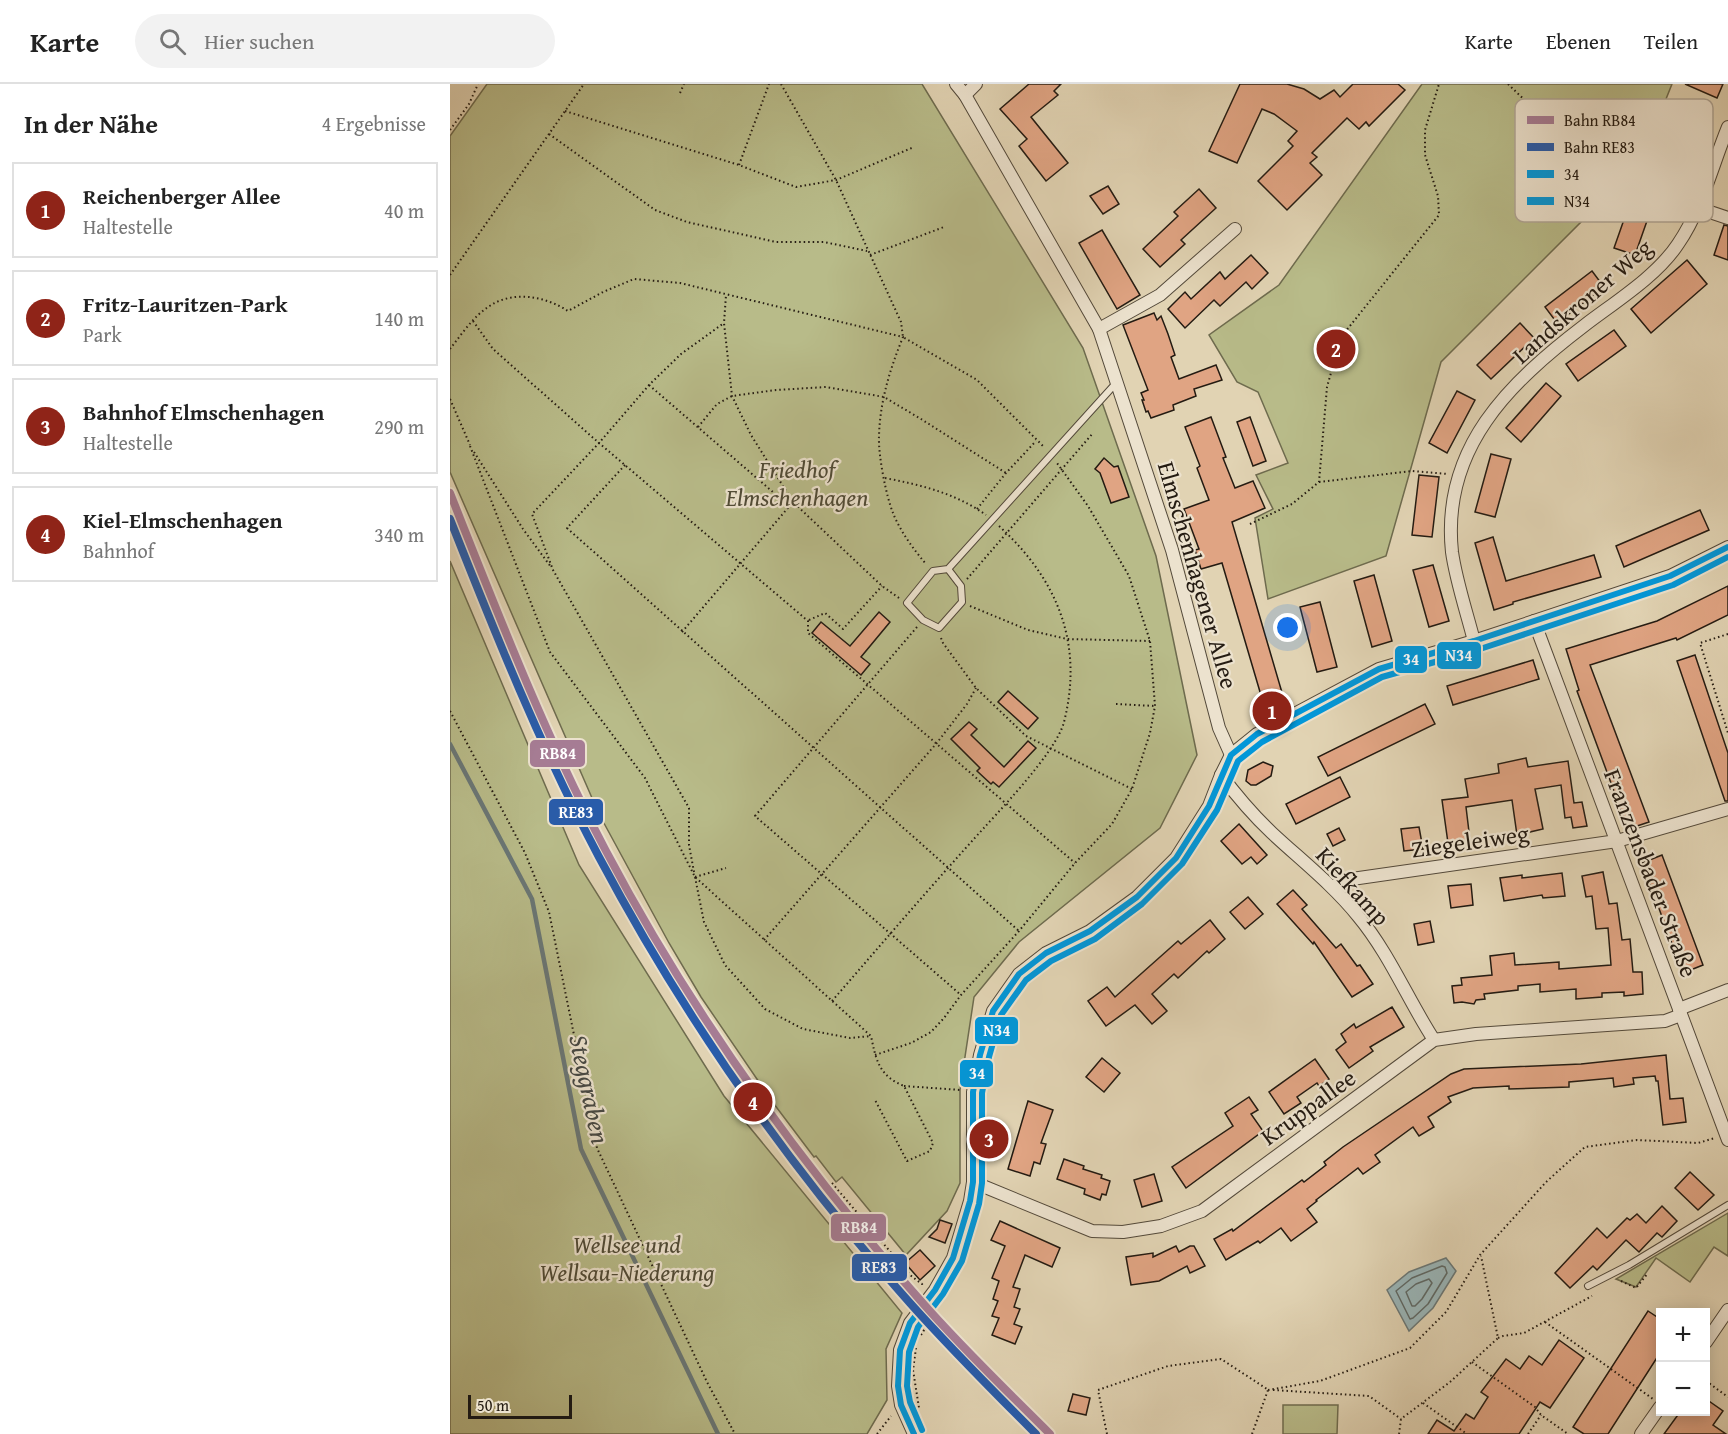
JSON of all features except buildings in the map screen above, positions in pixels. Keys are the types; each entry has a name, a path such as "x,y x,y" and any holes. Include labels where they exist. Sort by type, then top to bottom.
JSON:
{"street":[{"name":"Elmschenhagener Allee","path":"956,84 965,95 1099,329 1172,550 1219,729 1232,755"},
{"path":"965,95 976,84"},
{"name":"Landskroner Weg","path":"1713,168 1728,127"},
{"path":"1713,213 1728,218"},
{"name":"Landskroner Weg","path":"1474,641 1452,553 1452,513 1458,476 1472,442 1489,414 1548,354 1658,268 1678,245 1690,222"},
{"path":"1099,329 1160,295 1235,229"},
{"path":"914,1434 901,1405 898,1386 900,1350 910,1323 942,1280 953,1258 973,1182 973,1092 993,1011 1019,974 1046,953 1090,931 1137,897 1176,858 1209,806 1221,775 1232,755 1257,734 1379,669 1474,641 1670,576 1728,547"},
{"name":"Franzensbader Straße","path":"1534,621 1727,1137"},
{"name":"Kiefkamp","path":"1221,775 1271,832 1359,916 1391,965 1434,1040"},
{"name":"Ziegeleiweg","path":"1332,888 1346,880 1617,841 1728,809"},
{"name":"Kruppallee","path":"973,1182 1092,1231 1123,1232 1161,1226 1202,1211 1434,1040 1476,1034 1665,1021 1728,990"},
{"path":"1710,1336 1728,1310"},
{"path":"1641,1434 1656,1412"}],"lane":[{"path":"948,569 961,586 962,602 939,628 922,620 907,603 933,571 948,569 1118,382"},
{"path":"1588,1286 1629,1265 1728,1205"}],"path":[{"path":"450,130 468,104 478,84"},
{"path":"450,275 584,84"},
{"path":"680,93 684,84"},
{"path":"739,165 769,84"},
{"path":"781,84 836,180 901,322 903,337 891,366 884,397 879,438 884,478 893,514 917,553 933,571"},
{"path":"1319,482 1327,387 1341,337 1439,215 1438,196 1425,155 1425,130 1439,84"},
{"path":"1508,84 1524,99"},
{"path":"565,111 739,165 795,187 836,180 914,147"},
{"path":"549,134 655,210 687,222 776,242 824,242 850,246 869,253 944,226"},
{"path":"450,349 488,307 510,297 556,303 568,311 603,292 634,279 680,283 903,337 977,380 1051,454 1088,506 1129,576 1150,641 1155,706 1150,733 1132,789 1112,824 1075,863 931,1032 910,1043 875,1055"},
{"path":"726,295 724,324 732,396 756,443 793,502 882,586 907,603"},
{"path":"473,321 493,349 599,443 808,621 808,633 1075,863"},
{"path":"553,570 532,514 599,443 649,385 681,354 724,324"},
{"path":"649,385 781,499 793,502"},
{"path":"698,427 717,404 732,396 826,387 884,397 1006,472"},
{"path":"450,399 550,652 645,778 695,877 871,1036 875,1055 882,1071 892,1081 904,1086 958,1090"},
{"path":"961,586 1093,433"},
{"path":"977,509 1006,472 1037,440"},
{"path":"470,446 523,529 553,570 689,808 689,845 704,922 725,965 765,1009 803,1029 850,1038 871,1036"},
{"path":"625,465 567,528 1018,931"},
{"path":"1250,524 1292,504 1319,482 1412,471 1458,476"},
{"path":"832,1001 1005,804 1051,748 1064,724 1070,678 1061,612 1046,580 1024,549 993,520 977,509 932,488 884,478"},
{"path":"682,632 793,502"},
{"path":"808,621 825,613 843,628 882,586"},
{"path":"962,602 1028,630 1066,639 1150,641"},
{"path":"922,620 755,816 961,995"},
{"path":"939,628 943,643 975,688 1026,736 1132,789"},
{"path":"1728,634 1700,643 1728,733"},
{"path":"764,940 936,744 967,704 975,688"},
{"path":"1116,704 1155,706"},
{"path":"450,711 525,853 549,912 597,1148 702,1372 735,1434"},
{"path":"695,877 726,868"},
{"path":"875,1100 907,1161 930,1151 933,1143 904,1086"},
{"path":"1268,1390 1320,1381 1410,1348 1446,1312 1480,1254 1546,1182 1585,1147 1637,1140 1698,1143 1727,1137"},
{"path":"832,1183 910,1275 922,1284 932,1274 942,1280"},
{"path":"1480,1254 1498,1338"},
{"path":"1620,1281 1636,1288 1648,1273"},
{"path":"1399,1434 1401,1419 1498,1338 1503,1335 1524,1333 1592,1296"},
{"path":"919,1337 933,1315"},
{"path":"1545,1322 1656,1403"},
{"path":"908,1422 919,1408 913,1370 916,1345"},
{"path":"1107,1434 1098,1390 1168,1366 1221,1359 1268,1390 1369,1396 1401,1419"},
{"path":"1472,1362 1568,1434"},
{"path":"1710,1385 1728,1397"},
{"path":"1252,1434 1268,1390"},
{"path":"1422,1402 1467,1434"},
{"path":"877,1434 901,1405"},
{"path":"1528,1434 1541,1415"}],"green space":[{"name":"Friedhof Elmschenhagen","path":"487,84 922,84 1083,348 1156,556 1197,755 1160,828 1019,942 974,997 960,1090 960,1183 947,1211 906,1255 842,1177 836,1182 816,1156 814,1157 774,1104 701,997 669,943 599,814 450,472 450,136"},
{"path":"1422,84 1672,84 1666,99 1515,99 1515,222 1581,222 1441,362 1386,556 1268,599 1255,518 1273,509 1256,475 1288,463 1258,392 1237,382 1209,335 1279,285"},
{"name":"Wellsee und Wellsau-Niederung","path":"450,561 579,865 724,1096 902,1313 886,1349 887,1400 867,1434 450,1434"},
{"path":"1728,1213 1728,1256 1714,1247 1690,1282 1656,1258 1636,1287 1616,1279"},
{"path":"1283,1405 1338,1405 1337,1434 1283,1434"}],"water":[{"path":"1446,1258 1456,1271 1433,1308 1409,1331 1387,1290 1409,1272"}],"waterway":[{"name":"Steggraben","path":"450,744 532,899 581,1149 718,1434"}],"rail line":[{"name":"RB84","path":"450,493 523,674 563,764 606,851 674,971 750,1085 832,1195 875,1248 936,1317 1050,1434"},
{"name":"RE83","path":"450,519 520,690 578,816 632,917 703,1033 781,1144 865,1251 910,1303 1036,1434"}],"transit line":[{"name":"34","path":"914,1434 901,1405 898,1386 900,1350 910,1323 935,1290 953,1258 970,1201 973,1182 973,1092 980,1055 993,1011 1019,974 1046,953 1090,931 1137,897 1176,858 1209,806 1231,755 1257,734 1379,669 1474,641 1670,576 1728,547"},
{"name":"N34","path":"922,1430 910,1402 907,1386 909,1352 918,1327 943,1294 962,1261 979,1204 982,1183 982,1093 989,1057 1001,1015 1026,980 1051,961 1095,939 1142,904 1182,864 1217,810 1238,761 1262,742 1382,677 1477,650 1673,585 1728,557"}],"place":[{"name":"Fritz-Lauritzen-Park","path":"1336,349"},
{"name":"Reichenberger Allee","path":"1272,711"},
{"name":"Kiel-Elmschenhagen","path":"753,1102"},
{"name":"Bahnhof Elmschenhagen","path":"989,1139"}]}
